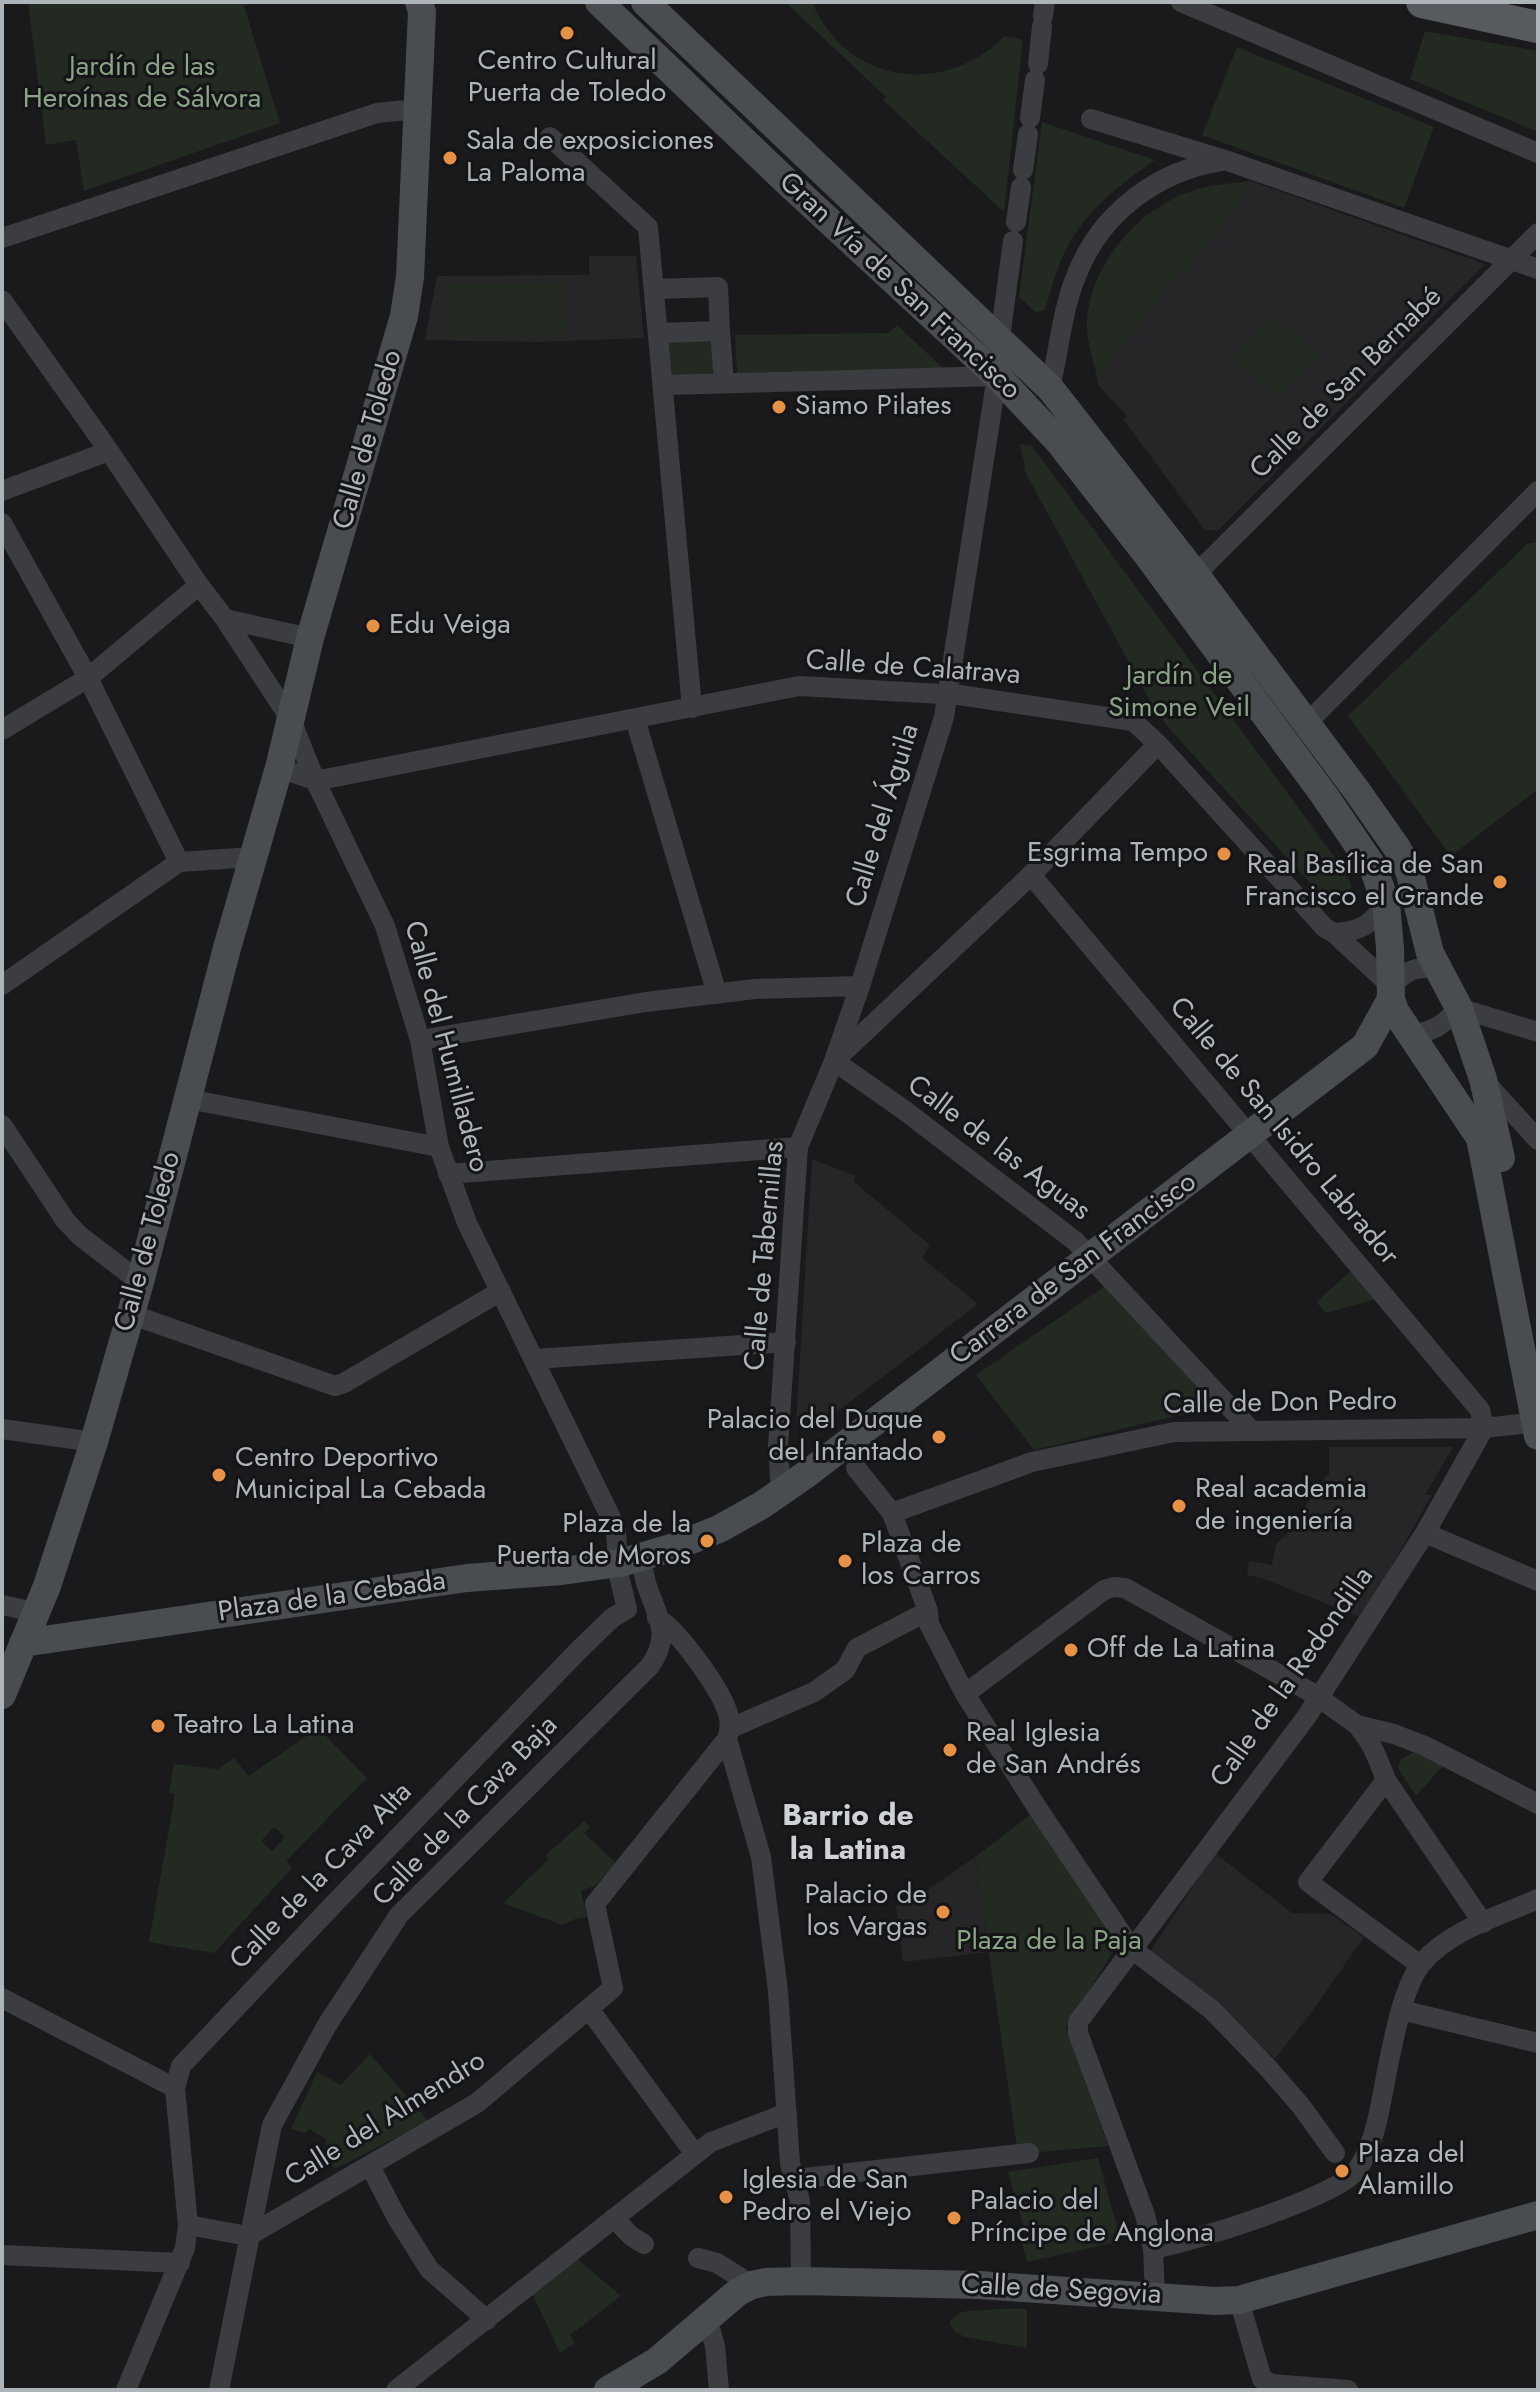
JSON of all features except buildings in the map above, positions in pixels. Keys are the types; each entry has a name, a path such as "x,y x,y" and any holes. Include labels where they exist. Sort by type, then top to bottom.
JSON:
{"main road":[{"path":"1422,2 1538,27"}],"street":[{"name":"Gran Vía de San Francisco","path":"599,2 787,182 997,376 1059,442 1176,594 1333,807 1373,867 1386,904 1391,993"},
{"name":"Gran Vía de San Francisco","path":"645,2 1050,388 1196,575 1397,848 1409,870 1430,953 1437,968"},
{"path":"1181,2 1538,153"},
{"name":"Calle de Toledo","path":"30,1626 47,1586 94,1442 140,1282 279,768 310,638 404,316 410,277 423,5"},
{"path":"1000,338 1043,15"},
{"path":"2,238 377,113 417,109"},
{"path":"1091,119 1225,160 1538,269"},
{"path":"550,137 648,227 692,708"},
{"path":"1050,388 1069,297 1093,241 1115,214 1140,193 1185,169 1225,160"},
{"name":"Calle de San Bernabé","path":"1196,575 1538,233"},
{"path":"654,289 718,287 724,383"},
{"name":"Calle del Humilladero","path":"2,300 225,619 291,720 315,780 385,926 420,1040 439,1147 467,1223 630,1560"},
{"path":"659,333 720,331"},
{"path":"664,385 997,376"},
{"name":"Calle del Águila","path":"860,986 944,717 997,376"},
{"path":"2,491 109,451"},
{"path":"1306,724 1538,491"},
{"path":"2,523 88,678 179,862"},
{"path":"1176,594 1196,575"},
{"path":"2,730 88,678 199,585"},
{"path":"225,619 310,638"},
{"name":"Calle de Calatrava","path":"279,768 315,780 799,686 947,694 1133,721 1158,744 1325,928 1334,933 1391,993"},
{"path":"635,719 717,994"},
{"path":"834,1061 1031,875 1158,744"},
{"path":"2,985 179,862 253,857"},
{"name":"Calle de San Isidro Labrador","path":"1031,875 1480,1410 1484,1428"},
{"path":"1334,933 1372,923 1386,904"},
{"path":"1537,1427 1488,1136 1483,1079 1459,1008 1437,968 1420,967 1406,971 1391,993 1401,1022 1488,1136 1538,1343"},
{"path":"420,1040 646,1002 755,989 860,986"},
{"name":"Calle de Tabernillas","path":"781,1492 778,1446 798,1147 834,1061 860,986"},
{"name":"Carrera de San Francisco","path":"1365,1046 1391,993"},
{"path":"1459,1008 1538,1032"},
{"path":"1410,1033 1423,1034 1438,1028 1459,1008"},
{"name":"Carrera de San Francisco","path":"781,1492 1365,1046 1410,1033"},
{"name":"Calle de las Aguas","path":"834,1061 1075,1241 1251,1430"},
{"path":"1483,1079 1538,1140"},
{"path":"188,1099 439,1147"},
{"path":"2,1125 65,1220 80,1236 140,1282"},
{"path":"448,1174 798,1147"},
{"path":"130,1314 335,1386 501,1291"},
{"path":"535,1359 786,1342"},
{"name":"Calle de Don Pedro","path":"892,1513 1032,1462 1174,1432 1537,1427"},
{"name":"Calle de la Redondilla","path":"1153,2249 1145,2215 1078,2033 1078,2022 1320,1698 1425,1533 1484,1428"},
{"path":"2,1429 94,1442"},
{"path":"856,1468 892,1513 929,1618 1038,1809 1132,1949 1212,2010 1277,2077 1335,2153"},
{"path":"781,1492 719,1529 630,1560 619,1576 627,1609 640,1610 662,1620 682,1639 725,1704 729,1733 761,1857 778,1991 790,2163 800,2201 801,2281"},
{"path":"1425,1533 1538,1581"},
{"path":"630,1560 662,1620"},
{"name":"Plaza de la Cebada","path":"30,1626 467,1578 562,1571 630,1560"},
{"path":"971,1691 1104,1590 1125,1588 1320,1698 1357,1725 1373,1746 1386,1780 1483,1923"},
{"path":"2,1605 30,1626 6,1683"},
{"name":"Calle de la Cava Alta","path":"175,2088 181,2066 288,1952 577,1652 612,1618 627,1609"},
{"path":"729,1733 814,1692 845,1670 857,1648 929,1618"},
{"name":"Calle de la Cava Baja","path":"219,2390 272,2125 327,2025 399,1915 650,1666 659,1653 662,1620"},
{"path":"1357,1725 1425,1746 1538,1804"},
{"name":"Calle del Almendro","path":"248,2236 477,2103 613,1988 595,1904 729,1733"},
{"path":"1386,1780 1308,1882 1420,1965"},
{"path":"1155,2295 1153,2249 1177,2245 1327,2191 1355,2172 1368,2147 1401,2010 1420,1965 1445,1941 1538,1899"},
{"path":"2,1998 175,2088 188,2225 185,2248 126,2390"},
{"path":"589,2009 695,2154"},
{"path":"1401,2010 1538,2043"},
{"path":"396,2390 711,2142 787,2113"},
{"path":"796,2179 1029,2153"},
{"path":"370,2166 397,2218 429,2269 487,2320"},
{"name":"Calle de Segovia","path":"608,2390 657,2361 732,2296 752,2285 801,2281 979,2285 1239,2300 1538,2215"},
{"path":"614,2218 631,2236 644,2244"},
{"path":"188,2225 248,2236"},
{"path":"2,2255 180,2263"},
{"path":"698,2258 717,2263 752,2285"},
{"path":"1239,2300 1262,2379 1272,2384 1348,2390"},
{"path":"707,2318 715,2346 719,2390"}],"shaded area":[{"path":"1251,181 1485,264 1299,450 1295,448 1269,480 1218,530 1205,530 1123,419 1127,416 1098,385 1087,325 1099,277 1113,251 1145,216 1180,195 1209,186"},
{"path":"589,256 636,256 644,338 535,342 425,340 437,276 589,275"},
{"path":"812,1159 856,1176 854,1182 930,1245 922,1258 978,1304 811,1432 796,1424"},
{"path":"1329,1447 1453,1447 1425,1495 1432,1495 1362,1618 1247,1575 1249,1561 1272,1565 1276,1544 1329,1475"},
{"path":"1215,1853 1292,1913 1330,1914 1364,1937 1275,2059 1214,2004 1149,1953"},
{"name":"Palacio de los Vargas","path":"975,1857 989,1952 903,1962 896,1906 907,1904"}],"green space":[{"name":"Jardín de las Heroínas de Sálvora","path":"28,2 255,2 244,6 280,123 84,191 76,140 46,145"},
{"path":"785,2 812,2 828,30 848,51 872,65 899,73 926,74 954,68 981,55 1005,36 1023,40 1004,212 883,100 886,97"},
{"path":"1425,31 1538,51 1538,132 1410,79"},
{"path":"1237,47 1434,127 1404,208 1202,135"},
{"path":"1042,122 1155,160 1114,191 1079,228 1059,264 1044,311 1035,312 1019,297"},
{"path":"1251,181 1246,194 1186,272 1181,270 1098,378 1087,324 1095,284 1116,248 1145,218 1179,196 1206,187"},
{"path":"564,282 565,335 450,338 451,283"},
{"path":"1273,316 1321,354 1278,396 1230,359"},
{"path":"897,325 943,368 737,373 735,335 889,333"},
{"path":"706,338 711,342 715,369 707,379 671,380 664,346 670,340"},
{"name":"Jardín de Simone Veil","path":"1020,444 1032,446 1347,874 1352,888 1346,894 1324,898 1155,710 1024,470"},
{"path":"1538,542 1538,789 1451,856 1348,716 1527,544"},
{"path":"1351,1271 1376,1299 1326,1313 1316,1302"},
{"path":"1105,1286 1220,1411 1176,1416 1034,1450 976,1375"},
{"path":"318,1728 367,1778 286,1861 292,1868 214,1953 149,1942 175,1794 169,1792 174,1764 218,1769 234,1758 249,1776","holes":["274,1827 285,1837 272,1851 261,1841"]},
{"path":"1416,1751 1443,1766 1416,1796 1398,1768 1401,1759"},
{"name":"Plaza de la Paja","path":"1038,1809 1119,1942 1066,2028 1108,2146 1018,2154 975,1857"},
{"path":"584,1821 590,1827 584,1833 616,1863 596,1885 581,1891 587,1917 562,1925 503,1903 549,1859 546,1855"},
{"path":"370,2054 428,2121 335,2169 327,2157 326,2139 309,2129 306,2133 291,2129 317,2072 341,2085"},
{"path":"1098,2158 1121,2241 1027,2262 1021,2240 1027,2238 1008,2172"},
{"path":"577,2259 621,2296 570,2335 575,2343 560,2353 532,2293"},
{"path":"1027,2309 1027,2348 965,2337 955,2332 950,2324 951,2319 960,2313"}],"place":[{"name":"Centro Cultural Puerta de Toledo","path":"567,33"},
{"name":"Sala de exposiciones La Paloma","path":"450,158"},
{"name":"Siamo Pilates","path":"779,407"},
{"name":"Edu Veiga","path":"373,626"},
{"name":"Esgrima Tempo","path":"1224,854"},
{"name":"Real Basílica de San Francisco el Grande","path":"1500,882"},
{"name":"Palacio del Duque del Infantado","path":"939,1437"},
{"name":"Centro Deportivo Municipal La Cebada","path":"219,1475"},
{"name":"Real academia de ingeniería","path":"1179,1506"},
{"name":"Plaza de la Puerta de Moros","path":"707,1541"},
{"name":"Plaza de los Carros","path":"845,1561"},
{"name":"Off de La Latina","path":"1071,1650"},
{"name":"Teatro La Latina","path":"158,1726"},
{"name":"Real Iglesia de San Andrés","path":"950,1750"},
{"name":"Palacio de los Vargas","path":"943,1912"},
{"name":"Plaza del Alamillo","path":"1342,2171"},
{"name":"Iglesia de San Pedro el Viejo","path":"726,2197"},
{"name":"Palacio del Príncipe de Anglona","path":"954,2218"}],"district":[{"name":"Barrio de la Latina","path":"848,1835"}]}
